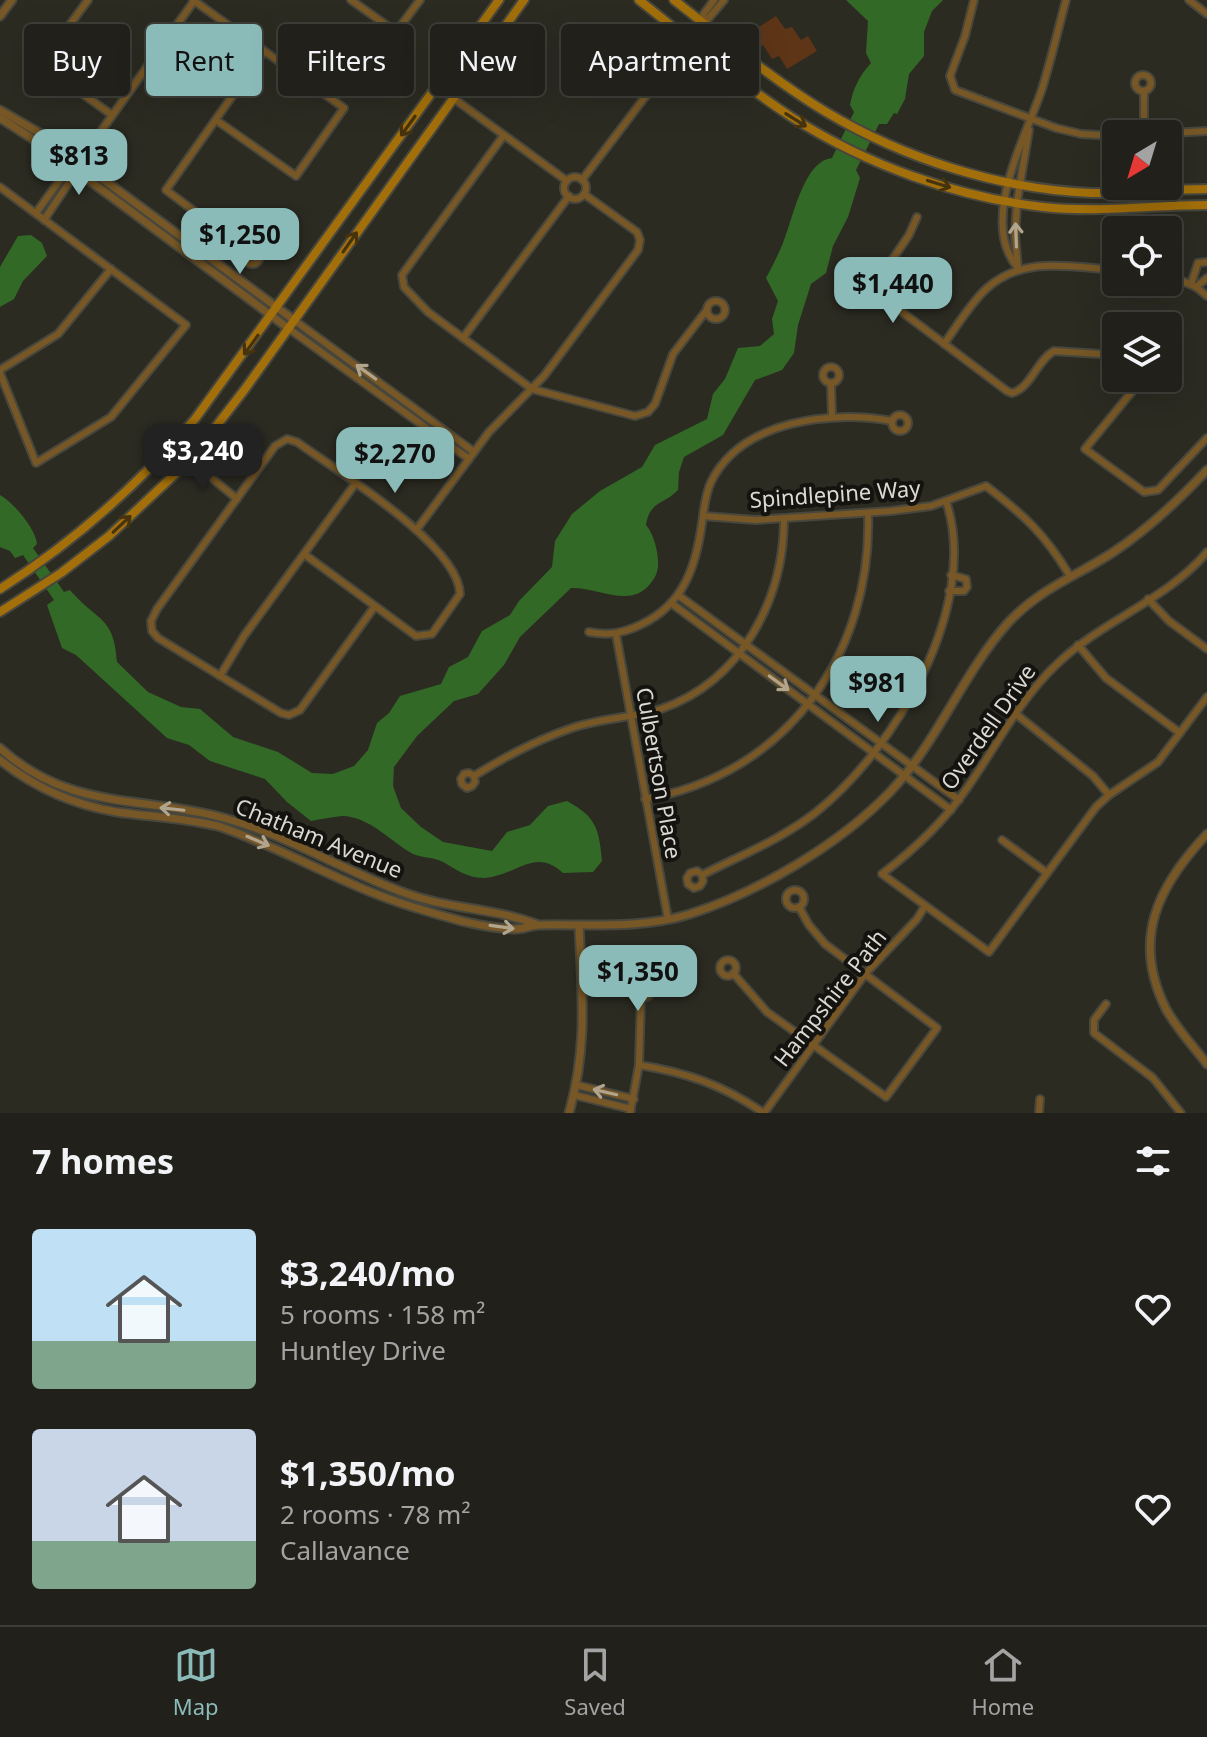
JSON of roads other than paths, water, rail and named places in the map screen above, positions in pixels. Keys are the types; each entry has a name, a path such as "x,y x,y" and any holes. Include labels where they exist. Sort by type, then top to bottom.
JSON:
{"main road":[{"path":"482,24 499,0"},
{"path":"0,612 61,573 109,536 190,460 524,0"},
{"path":"639,0 670,24"},
{"path":"674,0 794,91 875,138 943,166 1009,182 1090,193 1207,189"},
{"path":"759,94 835,142 889,168 947,186 1005,200 1090,210 1207,205"},
{"path":"0,589 49,555 127,491 189,426 430,96"},
{"path":"189,426 185,451 190,460"}],"street":[{"path":"0,16 12,0"},
{"path":"88,0 41,64 112,115"},
{"path":"351,0 396,32 420,0"},
{"path":"702,22 703,15 714,0"},
{"path":"702,22 724,0"},
{"path":"974,0 950,76 957,92 1081,134 1102,135"},
{"path":"1018,268 1015,237 1017,202 1031,119 1066,0"},
{"path":"44,220 78,172 79,162 193,1 344,108 296,176 216,120"},
{"path":"1194,1 1207,14"},
{"path":"246,250 166,190 264,51"},
{"path":"1144,91 1144,120"},
{"path":"582,180 646,96"},
{"path":"453,98 567,181"},
{"path":"0,110 43,135 275,312 288,328 469,459"},
{"path":"0,118 275,312 294,320 474,452"},
{"path":"1018,268 1007,256 1003,234 1005,200 1018,146 1031,119"},
{"path":"1182,132 1207,131"},
{"path":"504,135 404,272 402,282 406,290 428,312 532,389 630,416 648,412 657,399 673,354 706,311"},
{"path":"36,213 70,166 79,162"},
{"path":"573,177 582,180 586,186 584,194 578,198 569,196 565,189 567,181 573,177"},
{"path":"0,187 36,213 44,220 111,269 186,325 111,417 36,463 0,371 58,334 111,269"},
{"path":"417,529 493,426 532,389 637,252 640,240 637,232 584,194"},
{"path":"463,338 569,196"},
{"path":"917,217 876,287 880,297 1012,393 1019,391 1047,355 1054,351 1102,354"},
{"path":"1194,286 1198,263 1207,262"},
{"path":"944,344 985,290 1018,268 1039,265 1102,269"},
{"path":"1194,286 1207,278"},
{"path":"1182,281 1207,296"},
{"path":"831,383 832,416"},
{"path":"1132,392 1085,449 1144,492 1158,490 1207,438"},
{"path":"589,632 605,636 616,634 648,621 678,595 696,559 711,482 739,449 790,424 832,416 866,416 892,421"},
{"path":"304,554 416,636 425,637 436,629 458,600 458,583 439,552 417,529 297,442 288,439 278,442 157,609 151,629 158,638 220,676 281,713 291,714 300,710 375,606"},
{"path":"190,460 237,499"},
{"name":"Chatham Avenue","path":"0,760 43,788 86,805 221,827 408,905 475,923 517,929 538,925 648,923 689,914 723,901 814,853 873,808 912,765 1001,632 1024,608 1138,535 1207,470"},
{"path":"220,676 244,636 355,484"},
{"name":"Spindlepine Way","path":"703,516 756,520 921,508 986,486 1025,515 1070,576"},
{"path":"702,875 792,830 840,791 875,754 899,721 924,673 949,591 954,542 946,501"},
{"path":"645,799 685,789 724,773 762,749 808,704 841,653 859,605 867,559 868,513"},
{"path":"474,776 512,752 590,722 664,708 715,678 746,645 764,617 776,587 783,554 784,518"},
{"name":"Overdell Drive","path":"925,906 882,874 917,847 951,810 1039,683 1078,645 1193,567 1207,552"},
{"path":"949,591 964,591 967,587 966,579 951,575"},
{"path":"678,595 959,800"},
{"path":"1148,599 1169,621 1207,649"},
{"path":"671,603 951,810"},
{"name":"Culbertson Place","path":"616,634 668,919"},
{"path":"1078,645 1106,678 1180,733"},
{"path":"925,906 989,952 1086,818 1109,795 1150,770 1207,697"},
{"path":"1016,714 1054,748 1093,776 1109,795"},
{"name":"Chatham Avenue","path":"0,748 36,774 73,790 113,801 226,819 406,894 439,905 517,917 538,925"},
{"path":"13,770 18,762"},
{"path":"1207,834 1179,865 1165,888 1156,912 1152,937 1152,962 1160,995 1175,1024 1207,1064"},
{"path":"1002,840 1047,873"},
{"name":"Hampshire Path","path":"764,1113 865,974 917,919 925,906"},
{"path":"733,973 767,1012 886,1097 937,1028 825,944 799,907"},
{"path":"569,1113 584,1038 579,925"},
{"path":"574,1095 630,1111 639,1065 641,998"},
{"path":"1106,1004 1094,1020 1094,1033 1153,1078 1181,1113"},
{"path":"1199,1053 1207,1047"},
{"path":"639,1065 693,1076 715,1084 764,1113"},
{"path":"577,1085 634,1099"},
{"path":"1039,1113 1040,1099"}]}
